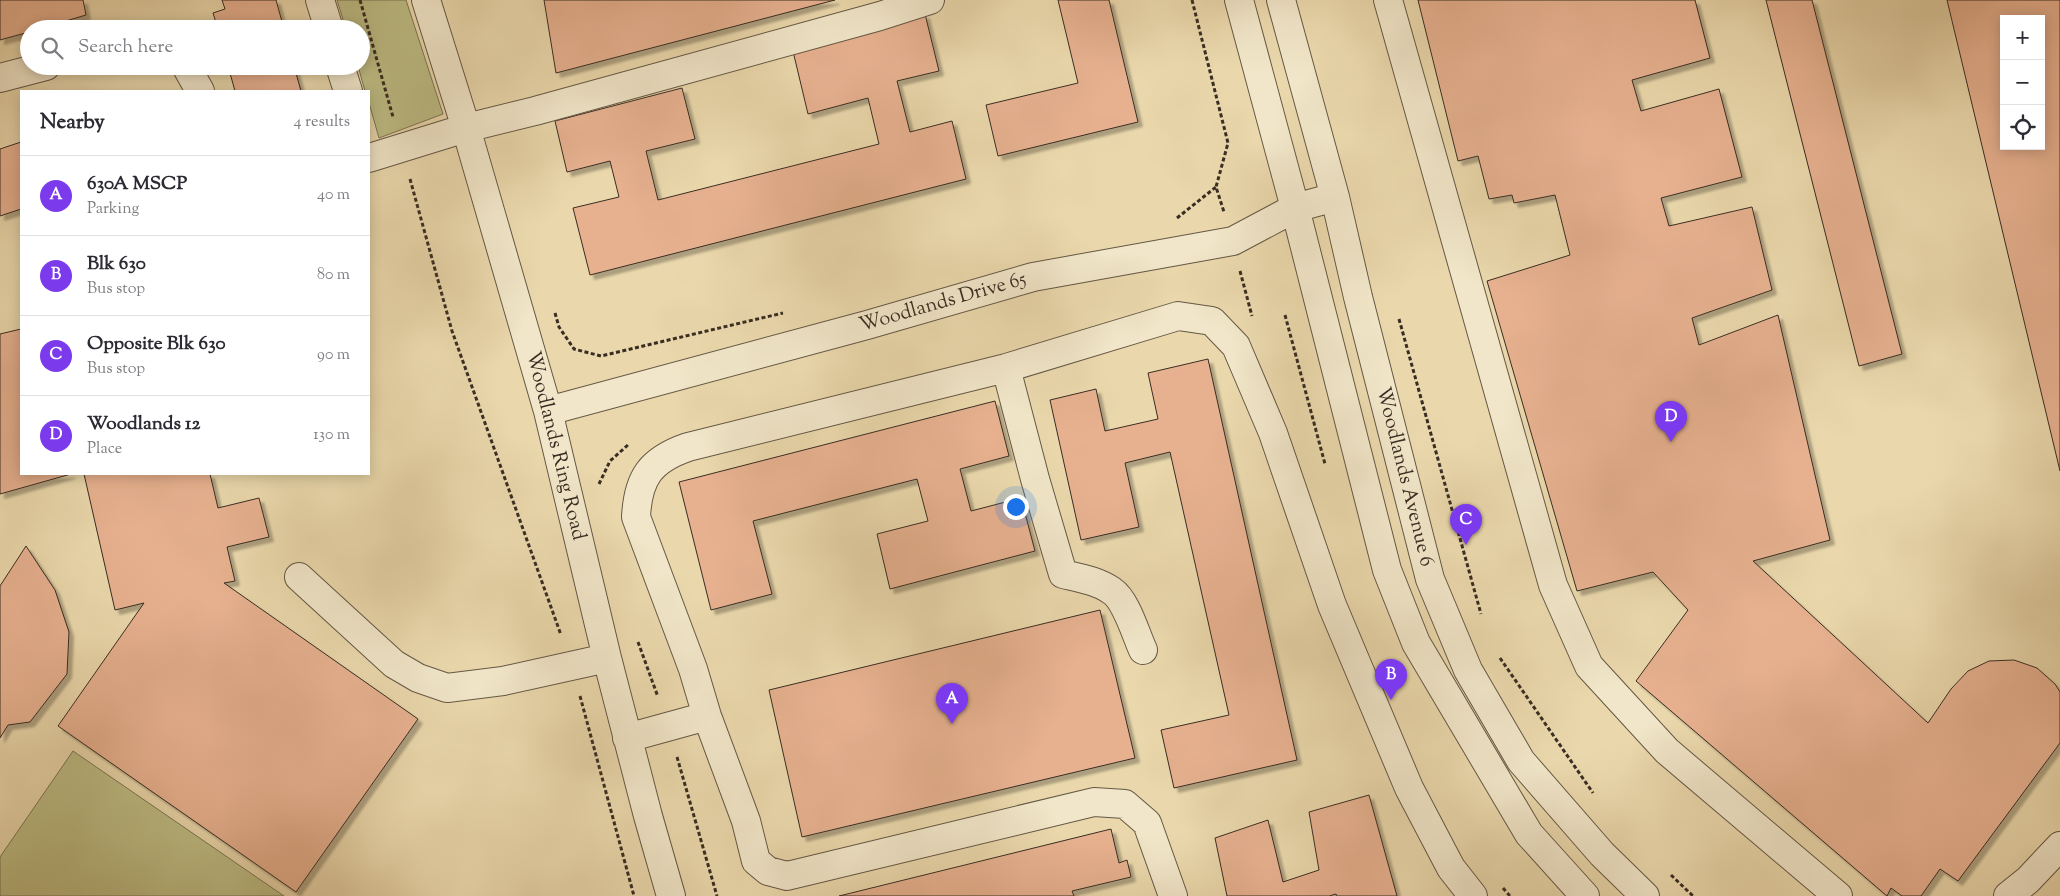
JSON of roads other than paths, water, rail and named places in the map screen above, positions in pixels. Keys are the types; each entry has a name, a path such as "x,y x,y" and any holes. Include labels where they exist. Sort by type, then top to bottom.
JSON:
{"street":[{"path":"320,0 326,20"},
{"name":"Woodlands Ring Road","path":"426,0 466,128 548,411 627,738 671,896"},
{"name":"Woodlands Avenue 6","path":"1239,0 1296,208 1386,570 1416,643 1528,834 1586,896"},
{"name":"Woodlands Avenue 6","path":"1281,0 1335,197 1367,334 1430,579 1468,670 1521,761 1602,854 1645,896"},
{"path":"1388,0 1553,584 1589,666 1667,751 1838,896"},
{"path":"370,158 466,128 554,106 913,3"},
{"path":"0,78 20,73"},
{"path":"191,75 199,90"},
{"path":"343,75 348,90"},
{"name":"Woodlands Drive 65","path":"548,411 857,328 1033,276 1233,241 1296,208 1335,197"},
{"path":"1172,896 1147,823 1125,804 1094,802 787,876 768,871 756,861 746,821 707,716 693,669 636,517 637,496 648,472 668,454 688,447 1006,368 1178,316 1212,321 1236,346 1273,433 1332,604 1409,788 1451,868 1473,896"},
{"path":"1006,368 1035,480 1063,574 1095,582 1114,592 1123,605 1143,650"},
{"path":"299,577 394,664 418,678 447,688 503,681 607,658"},
{"path":"627,738 707,716"},
{"path":"2008,896 2028,880 2060,846"}],"place":[{"name":"Woodlands 12","path":"1671,442"},
{"name":"Opposite Blk 630","path":"1466,545"},
{"name":"Blk 630","path":"1391,700"},
{"name":"630A MSCP","path":"952,724"}]}
